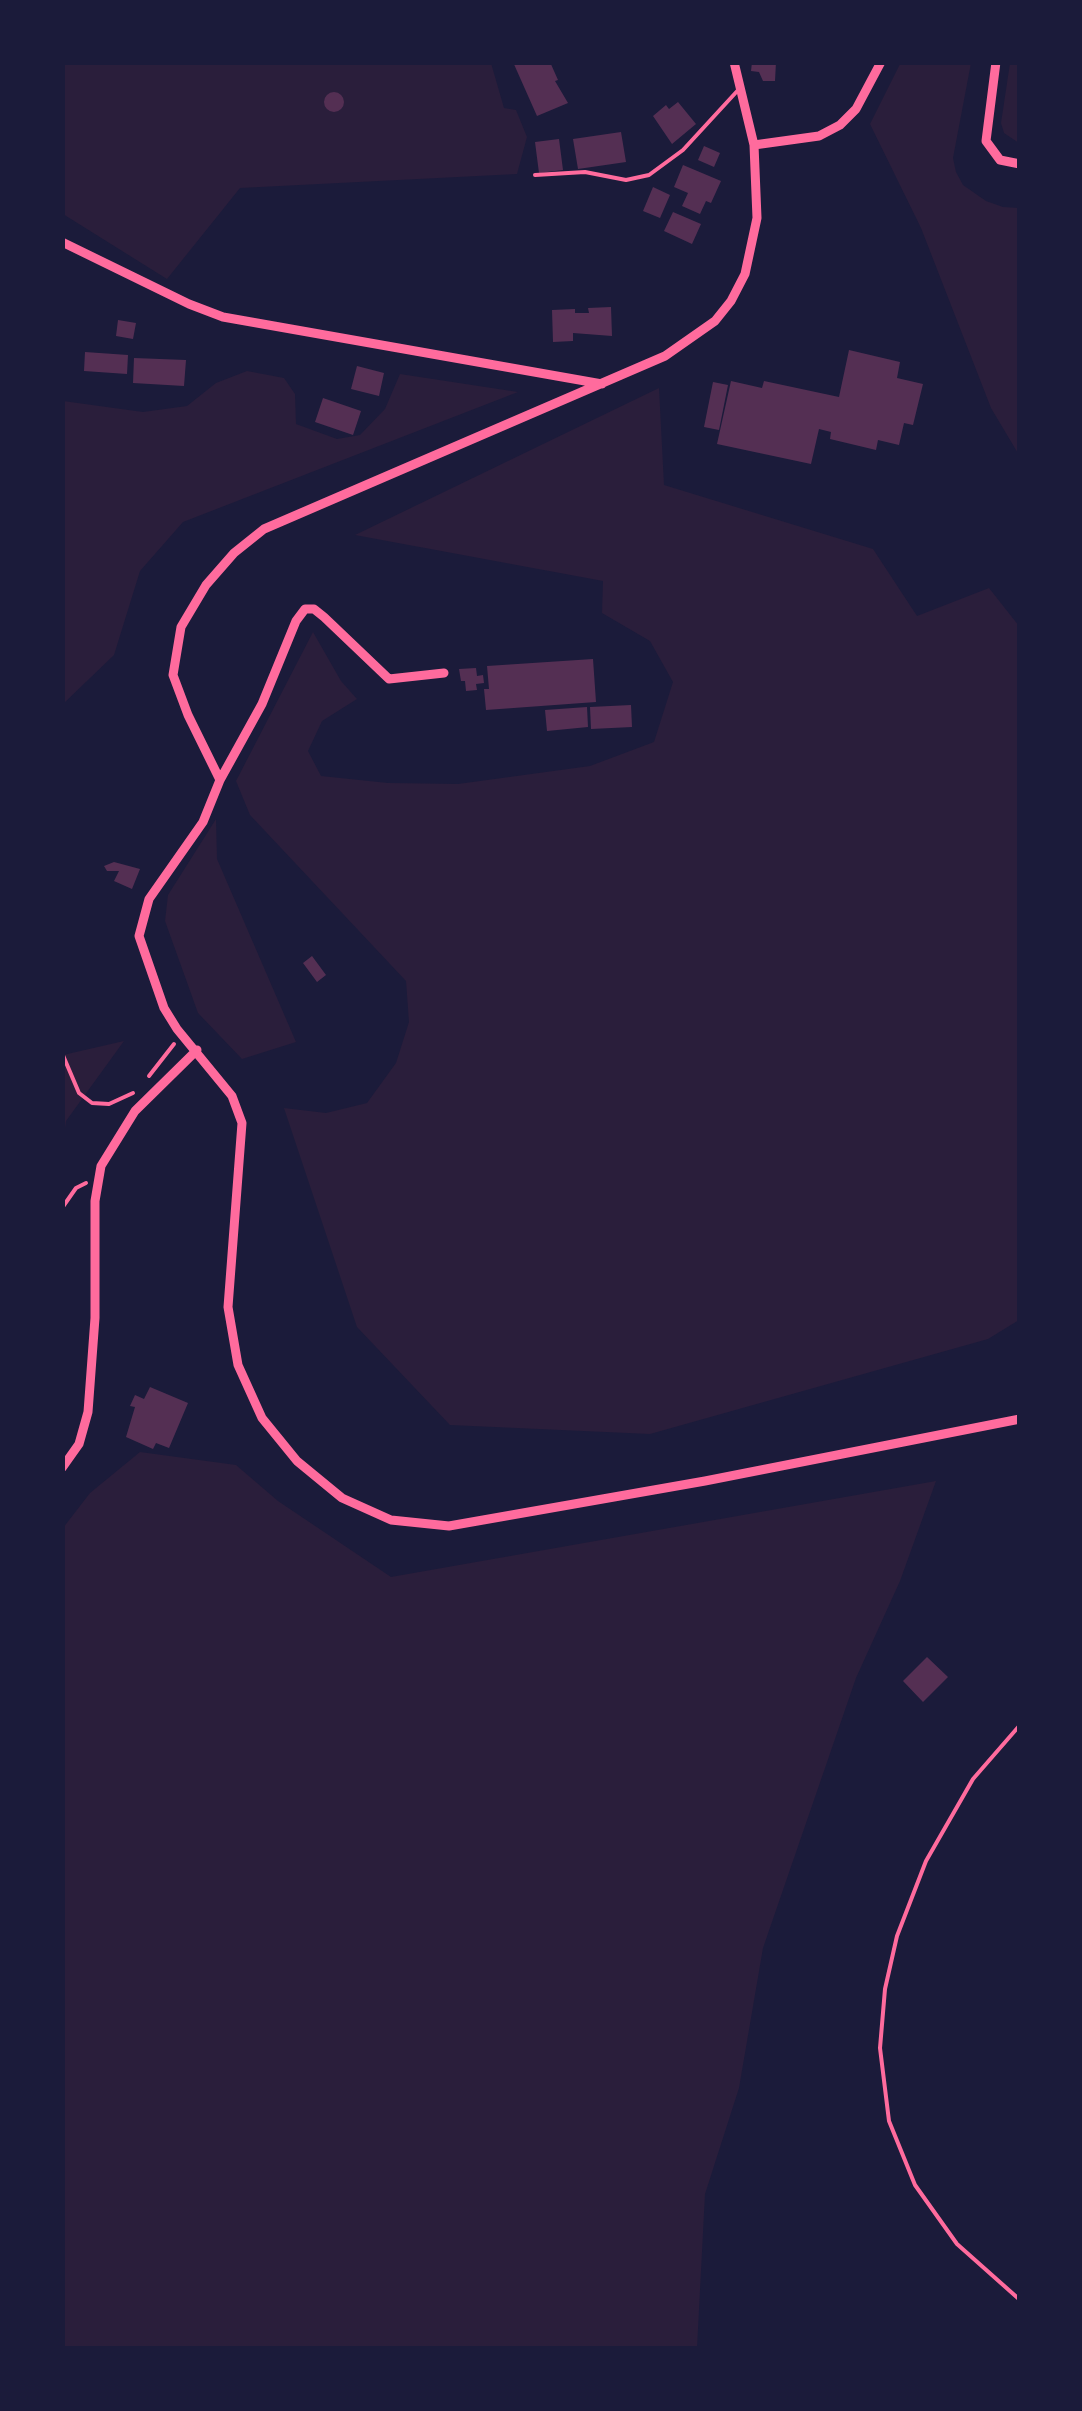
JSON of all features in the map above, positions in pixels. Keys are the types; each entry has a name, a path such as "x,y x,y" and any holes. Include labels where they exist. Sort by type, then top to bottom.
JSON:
{"street":[{"path":"754,145 819,136 840,125 856,109 881,62"},
{"path":"996,62 986,141 1000,160 1020,164"},
{"path":"220,780 188,716 173,675 181,627 189,610 234,554 284,518 602,384 686,344 715,321 732,301 745,274 756,234 758,185 754,145 733,63"},
{"path":"62,242 188,304 224,317 602,384"},
{"path":"444,673 389,680 324,617 305,608 202,822 149,899 139,936 151,976 176,1030 197,1050 232,1096 242,1123 228,1307 238,1365 262,1418 297,1460 342,1498 391,1520 449,1526 706,1481 1020,1419"},
{"path":"62,1468 84,1430 90,1394 98,1176 114,1141 135,1111 197,1050"}],"lane":[{"path":"535,175 584,172 626,180 649,175 682,150 740,88"},
{"path":"1020,1726 961,1796 909,1900 886,1989 880,2066 894,2137 915,2185 957,2244 1020,2300"}],"path":[{"path":"149,1076 174,1046 176,1030"},
{"path":"62,1054 78,1093 92,1103 110,1104 137,1091"},
{"path":"62,1208 76,1188 98,1176"}],"shaded area":[{"path":"901,62 971,63 953,158 956,172 963,185 986,201 1019,208 1019,455 991,408 921,228 870,124"},
{"path":"62,63 491,63 504,108 516,110 527,137 517,174 240,188 167,279 63,214"},
{"path":"1010,63 1019,63 1019,143 1004,133 1001,123"},
{"path":"247,371 284,378 295,394 296,424 337,439 360,435 385,409 400,374 518,392 183,522 140,571 114,655 63,704 63,401 143,412 187,406 216,383"},
{"path":"659,388 664,485 873,549 917,616 989,588 1019,626 1019,1320 988,1339 650,1434 450,1425 357,1327 284,1108 326,1113 367,1103 396,1063 409,1022 406,981 250,815 236,781 313,632 341,681 357,699 322,721 308,751 321,776 388,783 458,784 590,766 654,742 673,682 650,641 602,613 603,581 355,535"},
{"path":"216,819 217,859 296,1042 242,1059 198,1013 165,921 168,895"},
{"path":"124,1041 66,1121 63,1142 63,1055"},
{"path":"140,1452 236,1465 278,1501 391,1577 936,1481 900,1581 856,1678 763,1948 739,2088 705,2194 697,2348 63,2348 63,1528 90,1493"}],"building":[{"path":"513,62 550,62 558,80 555,81 568,103 537,116"},
{"path":"752,62 776,62 775,81 763,81 759,72 751,71"},
{"path":"334,92 344,102 334,112 324,102"},
{"path":"678,102 696,124 672,144 653,116 666,105 669,109"},
{"path":"621,132 626,162 578,169 573,139"},
{"path":"559,139 563,170 539,173 535,142"},
{"path":"704,146 720,153 714,167 698,160"},
{"path":"683,165 721,181 711,203 706,201 700,214 682,206 688,193 674,187"},
{"path":"653,187 670,195 660,218 643,211"},
{"path":"673,212 701,224 692,244 664,231"},
{"path":"611,307 612,336 573,333 573,341 553,342 552,310 589,313 588,308"},
{"path":"118,320 136,323 133,339 116,336"},
{"path":"849,350 900,362 897,378 923,384 913,425 904,423 899,445 878,440 876,450 830,439 831,432 819,429 811,464 717,444 731,381 762,388 764,381 839,397"},
{"path":"85,352 128,355 127,374 84,371"},
{"path":"134,358 186,360 184,386 133,383"},
{"path":"357,366 384,373 379,396 351,389"},
{"path":"713,382 728,385 719,430 704,427"},
{"path":"323,398 361,411 353,435 315,422"},
{"path":"593,659 596,702 486,710 487,666"},
{"path":"476,668 484,683 476,684 477,690 466,691 459,669"},
{"path":"631,705 632,727 591,729 590,707"},
{"path":"587,707 588,727 547,731 545,710"},
{"path":"114,862 140,869 132,889 114,881 119,871 107,871 104,866"},
{"path":"312,956 326,975 317,982 303,963"},
{"path":"150,1387 188,1403 169,1448 156,1443 153,1449 126,1437 135,1395 144,1399"},
{"path":"927,1657 948,1677 923,1702 903,1681"}]}
